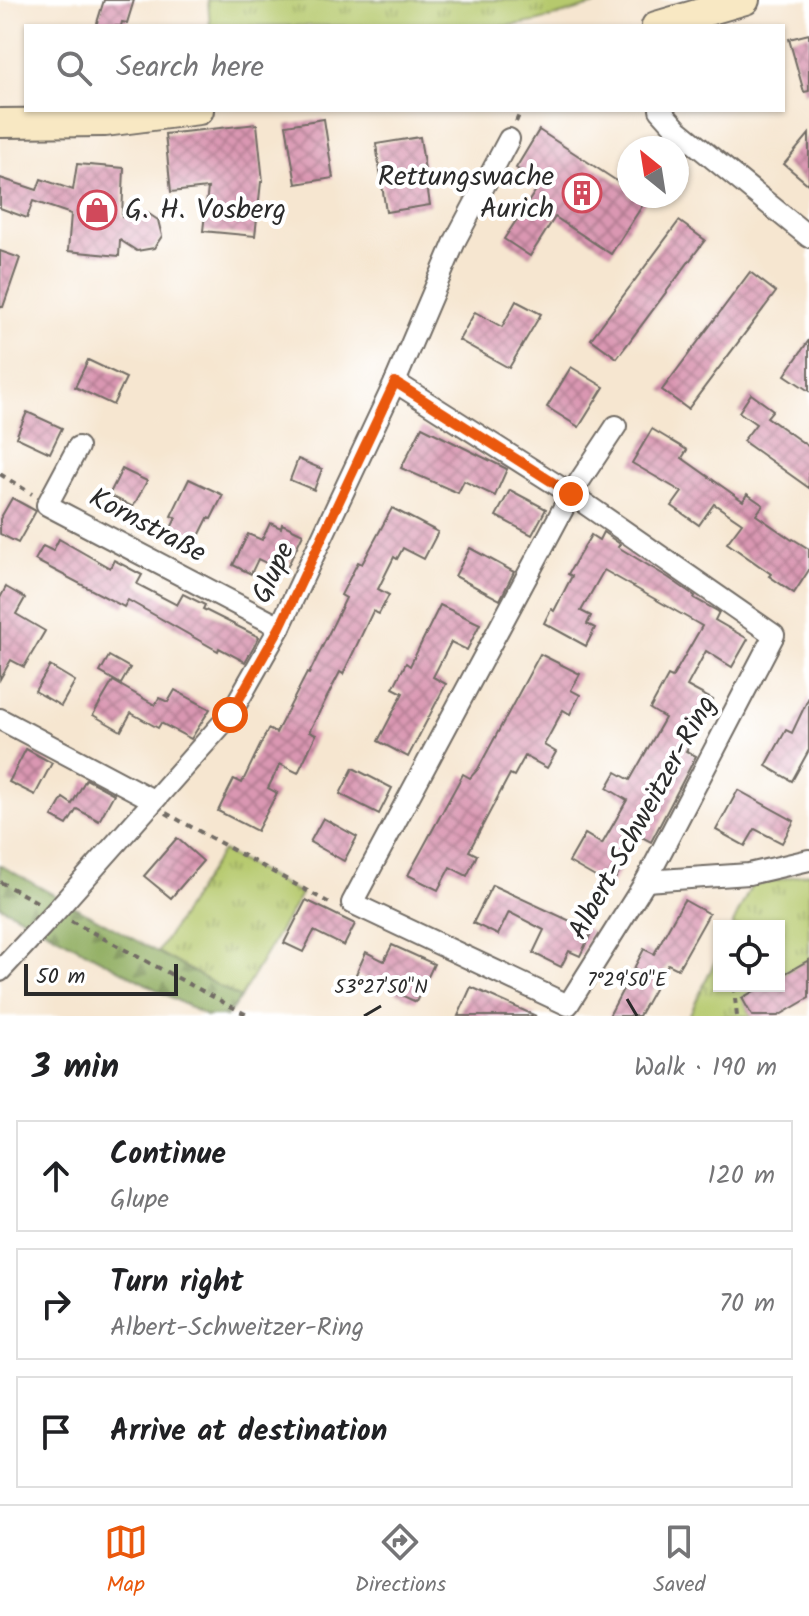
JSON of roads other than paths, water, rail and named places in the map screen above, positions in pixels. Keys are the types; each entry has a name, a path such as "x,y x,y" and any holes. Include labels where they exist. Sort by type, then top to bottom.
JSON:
{"main road":[{"path":"663,24 745,0"},
{"path":"0,123 105,122 183,112"}],"street":[{"path":"662,112 678,130 809,237"},
{"name":"Glupe","path":"0,971 230,715 280,627 395,382 456,239 509,139"},
{"name":"Albert-Schweitzer-Ring","path":"395,382 571,494 774,635 646,881 568,1005 352,903 571,494"},
{"path":"571,494 616,426"},
{"name":"Kornstraße","path":"78,447 47,505 280,627"},
{"path":"0,719 153,800"},
{"path":"646,881 749,874 809,860"}],"place":[{"name":"Rettungswache Aurich","path":"582,193"},
{"name":"G. H. Vosberg","path":"97,210"}]}
